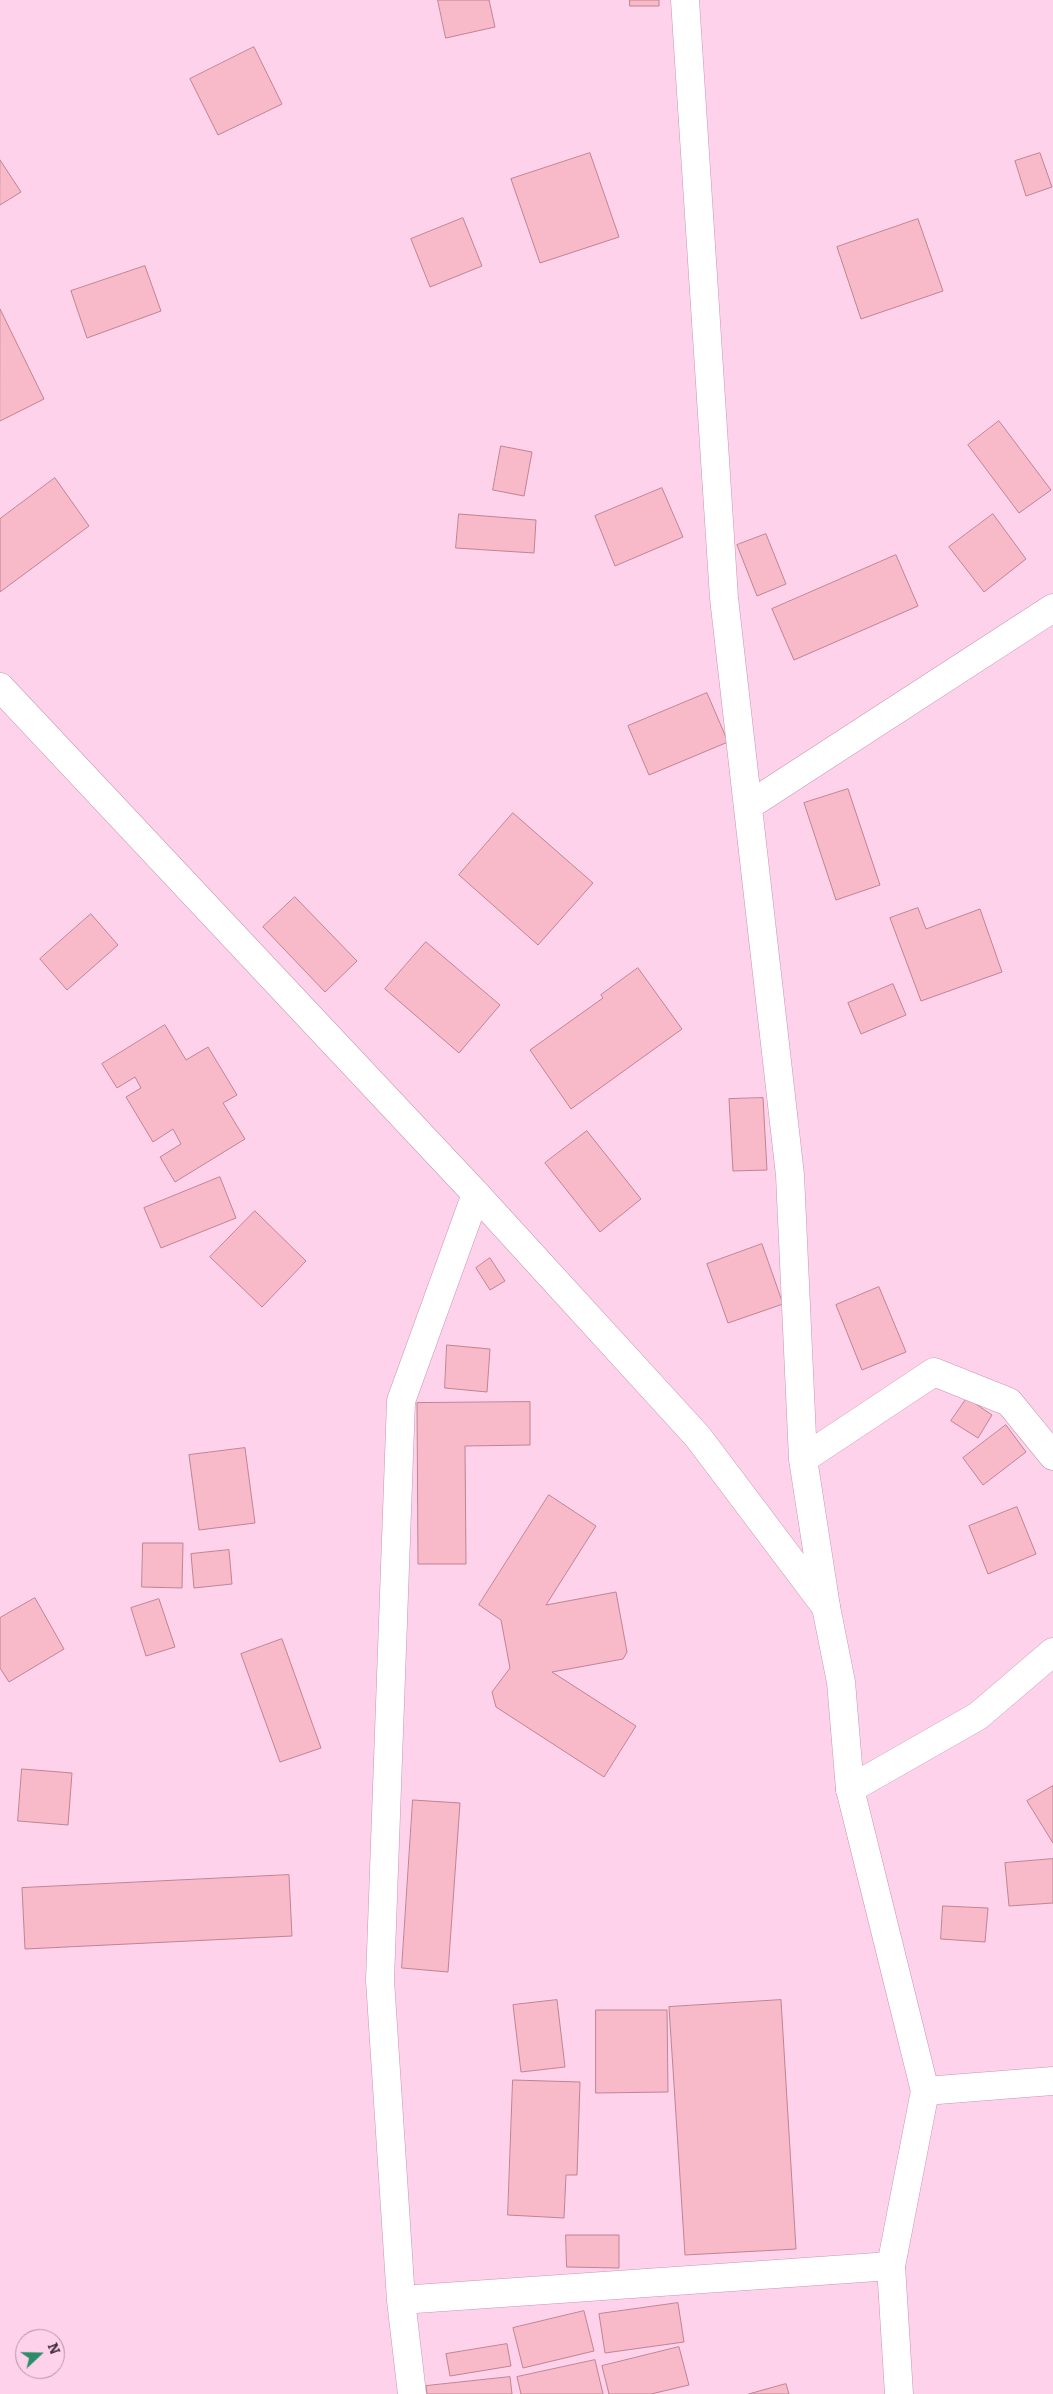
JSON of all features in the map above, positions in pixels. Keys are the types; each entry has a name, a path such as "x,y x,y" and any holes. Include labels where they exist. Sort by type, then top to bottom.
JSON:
{"street":[{"path":"685,0 724,598 790,1175 803,1459 826,1607 841,1682 850,1789 926,2091 891,2266 899,2394"},
{"path":"748,806 1053,608"},
{"path":"0,687 476,1194 698,1437 826,1607"},
{"path":"412,2394 401,2300 380,1980 401,1401 476,1194"},
{"path":"803,1459 934,1372 1009,1402 1053,1456"},
{"path":"850,1789 978,1716 1053,1652"},
{"path":"926,2091 1053,2082"},
{"path":"401,2300 891,2266"}],"building":[{"path":"438,0 489,0 495,27 446,38"},
{"path":"630,0 659,0 659,6 630,6"},
{"path":"254,47 282,104 218,135 190,79"},
{"path":"590,153 619,237 540,263 511,179"},
{"path":"1040,153 1052,187 1026,196 1015,161"},
{"path":"0,160 21,192 0,205"},
{"path":"463,218 482,266 430,287 411,239"},
{"path":"918,219 943,291 861,319 837,247"},
{"path":"145,266 161,311 87,338 71,291"},
{"path":"0,309 44,399 0,421"},
{"path":"999,421 1051,490 1019,513 968,445"},
{"path":"501,446 532,452 524,496 493,490"},
{"path":"55,478 89,526 0,592 0,519"},
{"path":"662,488 683,537 615,566 595,516"},
{"path":"459,514 536,520 534,553 456,548"},
{"path":"993,514 1026,559 984,592 949,547"},
{"path":"766,534 786,584 757,596 737,545"},
{"path":"896,555 918,606 794,660 772,609"},
{"path":"707,693 728,742 649,775 628,726"},
{"path":"848,789 880,885 836,900 804,803"},
{"path":"513,813 593,883 538,945 459,875"},
{"path":"295,897 357,961 325,992 263,927"},
{"path":"918,908 926,929 980,909 1002,972 921,1001 890,918"},
{"path":"91,914 118,945 67,990 40,959"},
{"path":"426,942 500,1005 459,1053 385,989"},
{"path":"638,968 682,1029 571,1109 530,1050 603,998 601,995"},
{"path":"893,984 906,1015 861,1034 848,1003"},
{"path":"165,1025 186,1060 208,1047 237,1095 223,1103 245,1139 175,1182 160,1157 181,1144 173,1129 153,1142 126,1097 141,1088 135,1077 117,1088 102,1064"},
{"path":"763,1098 767,1170 733,1171 729,1099"},
{"path":"587,1131 641,1199 600,1232 545,1163"},
{"path":"220,1177 236,1218 161,1248 144,1208"},
{"path":"255,1211 306,1261 262,1307 210,1257"},
{"path":"762,1244 783,1304 728,1323 707,1264"},
{"path":"490,1258 505,1281 490,1290 476,1268"},
{"path":"879,1287 906,1352 862,1370 836,1305"},
{"path":"447,1345 490,1349 487,1392 445,1388"},
{"path":"967,1398 992,1415 978,1438 951,1421"},
{"path":"530,1402 530,1445 465,1446 466,1564 418,1564 417,1403"},
{"path":"1006,1425 1026,1452 983,1485 963,1458"},
{"path":"245,1448 255,1523 199,1530 189,1455"},
{"path":"549,1495 596,1526 546,1605 616,1592 627,1652 623,1659 552,1672 636,1726 604,1777 496,1707 492,1692 510,1668 501,1620 479,1605"},
{"path":"1017,1507 1036,1554 988,1574 969,1526"},
{"path":"143,1543 183,1543 182,1588 142,1587"},
{"path":"229,1550 232,1584 194,1588 191,1554"},
{"path":"35,1598 64,1649 9,1682 0,1668 0,1618"},
{"path":"159,1599 175,1647 146,1656 131,1608"},
{"path":"282,1639 321,1748 280,1762 241,1654"},
{"path":"22,1769 72,1773 68,1825 18,1821"},
{"path":"1053,1786 1053,1843 1027,1801"},
{"path":"413,1800 460,1803 448,1972 402,1968"},
{"path":"1053,1859 1053,1903 1009,1906 1005,1863"},
{"path":"289,1875 292,1936 25,1949 22,1888"},
{"path":"943,1906 988,1908 985,1942 941,1939"},
{"path":"557,2000 565,2067 521,2072 513,2005"},
{"path":"781,2000 796,2249 685,2255 669,2007"},
{"path":"596,2010 667,2010 668,2092 596,2093"},
{"path":"513,2080 580,2082 577,2175 566,2175 564,2218 508,2215"},
{"path":"566,2235 619,2235 619,2268 567,2267"},
{"path":"678,2303 684,2342 605,2353 599,2314"},
{"path":"584,2311 594,2351 523,2368 513,2328"},
{"path":"507,2344 511,2366 450,2376 446,2354"},
{"path":"679,2347 689,2385 651,2394 609,2394 602,2366"},
{"path":"595,2360 603,2394 521,2394 517,2377"},
{"path":"510,2377 512,2394 427,2394 426,2386"},
{"path":"786,2384 789,2394 749,2394"}]}
